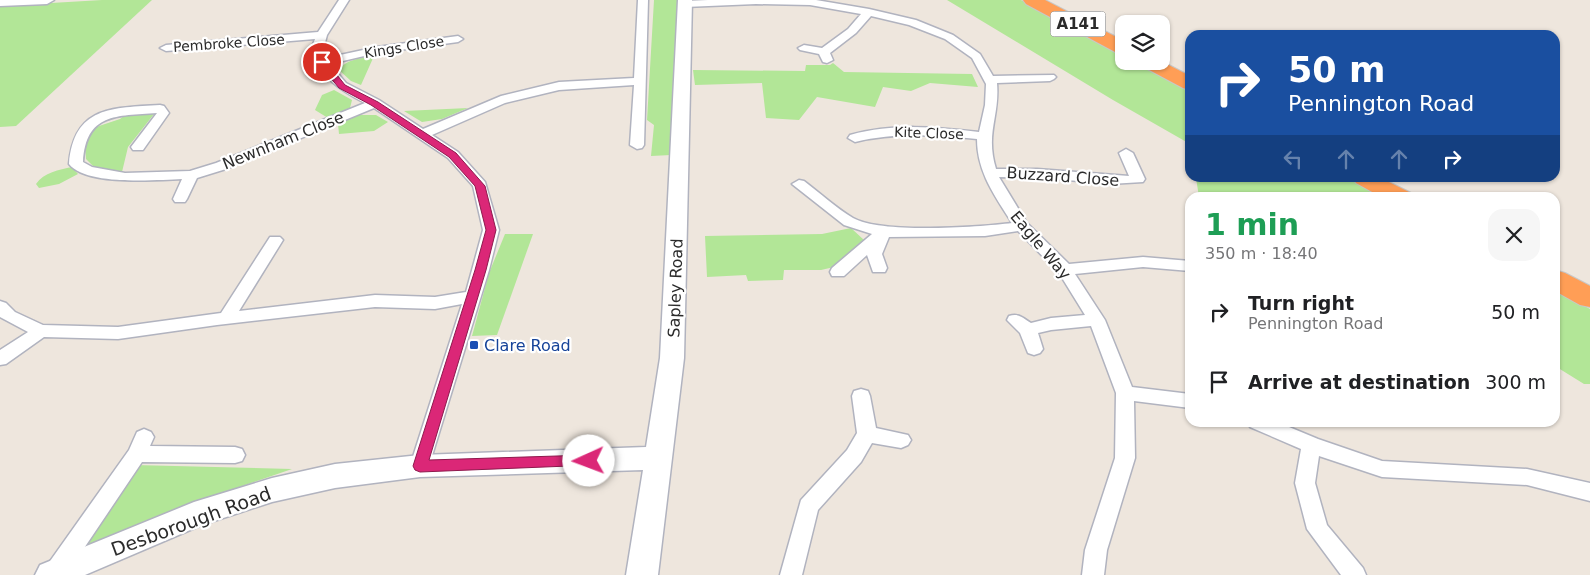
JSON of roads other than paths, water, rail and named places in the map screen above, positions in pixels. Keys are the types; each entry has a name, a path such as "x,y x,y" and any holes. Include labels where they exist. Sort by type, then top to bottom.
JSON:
{"highway":[{"name":"A141","path":"1032,0 1115,44"},
{"path":"1164,70 1185,81"},
{"path":"1372,182 1391,192"},
{"path":"1560,282 1590,298"}],"street":[{"path":"0,2 47,0"},
{"path":"344,0 322,36 317,50 322,62 342,86 424,134 453,155 480,186 491,230 481,270 471,297 420,466"},
{"path":"637,145 643,0"},
{"path":"685,2 811,1 870,12 912,22 949,37 976,56 992,80 1045,76"},
{"name":"Sapley Road","path":"642,575 672,358 685,2"},
{"path":"804,48 826,56 870,12"},
{"name":"Pembroke Close","path":"166,48 322,36"},
{"name":"Kings Close","path":"322,62 377,50 458,39"},
{"name":"Eagle Way","path":"992,80 991,105 984,136 984,153 990,173 997,188 1022,226 1065,270 1097,320 1125,394 1124,458 1096,550 1093,575"},
{"path":"424,134 501,100 559,86 640,81"},
{"name":"Newnham Close","path":"138,147 163,113 160,109 104,115 90,124 75,146 76,164 88,171 125,177 191,175 221,166 374,103"},
{"name":"Kite Close","path":"855,138 872,126 984,136"},
{"name":"Buzzard Close","path":"990,173 1052,174 1118,182 1138,178 1126,153"},
{"path":"180,198 191,175"},
{"path":"798,184 849,222 882,232 985,231 1022,226"},
{"path":"879,268 874,254 882,232"},
{"path":"838,272 882,232"},
{"path":"226,318 275,240"},
{"path":"1065,270 1125,261 1185,265"},
{"path":"0,308 9,316 41,331 118,333 226,318 375,301 436,303 471,297"},
{"path":"1034,349 1022,325 1097,320"},
{"path":"0,359 41,331"},
{"path":"1125,394 1185,400"},
{"path":"791,575 808,506 854,456 867,434 861,396"},
{"path":"1269,427 1311,445 1382,469 1527,477 1590,492"},
{"path":"867,434 900,440"},
{"path":"1311,445 1305,483 1318,529 1355,575"},
{"name":"Desborough Road","path":"53,574 140,446 235,455"},
{"name":"Desborough Road","path":"53,574 194,516 272,490 335,476 420,466 658,458"}],"place":[{"name":"Clare Road","path":"474,345"}]}
